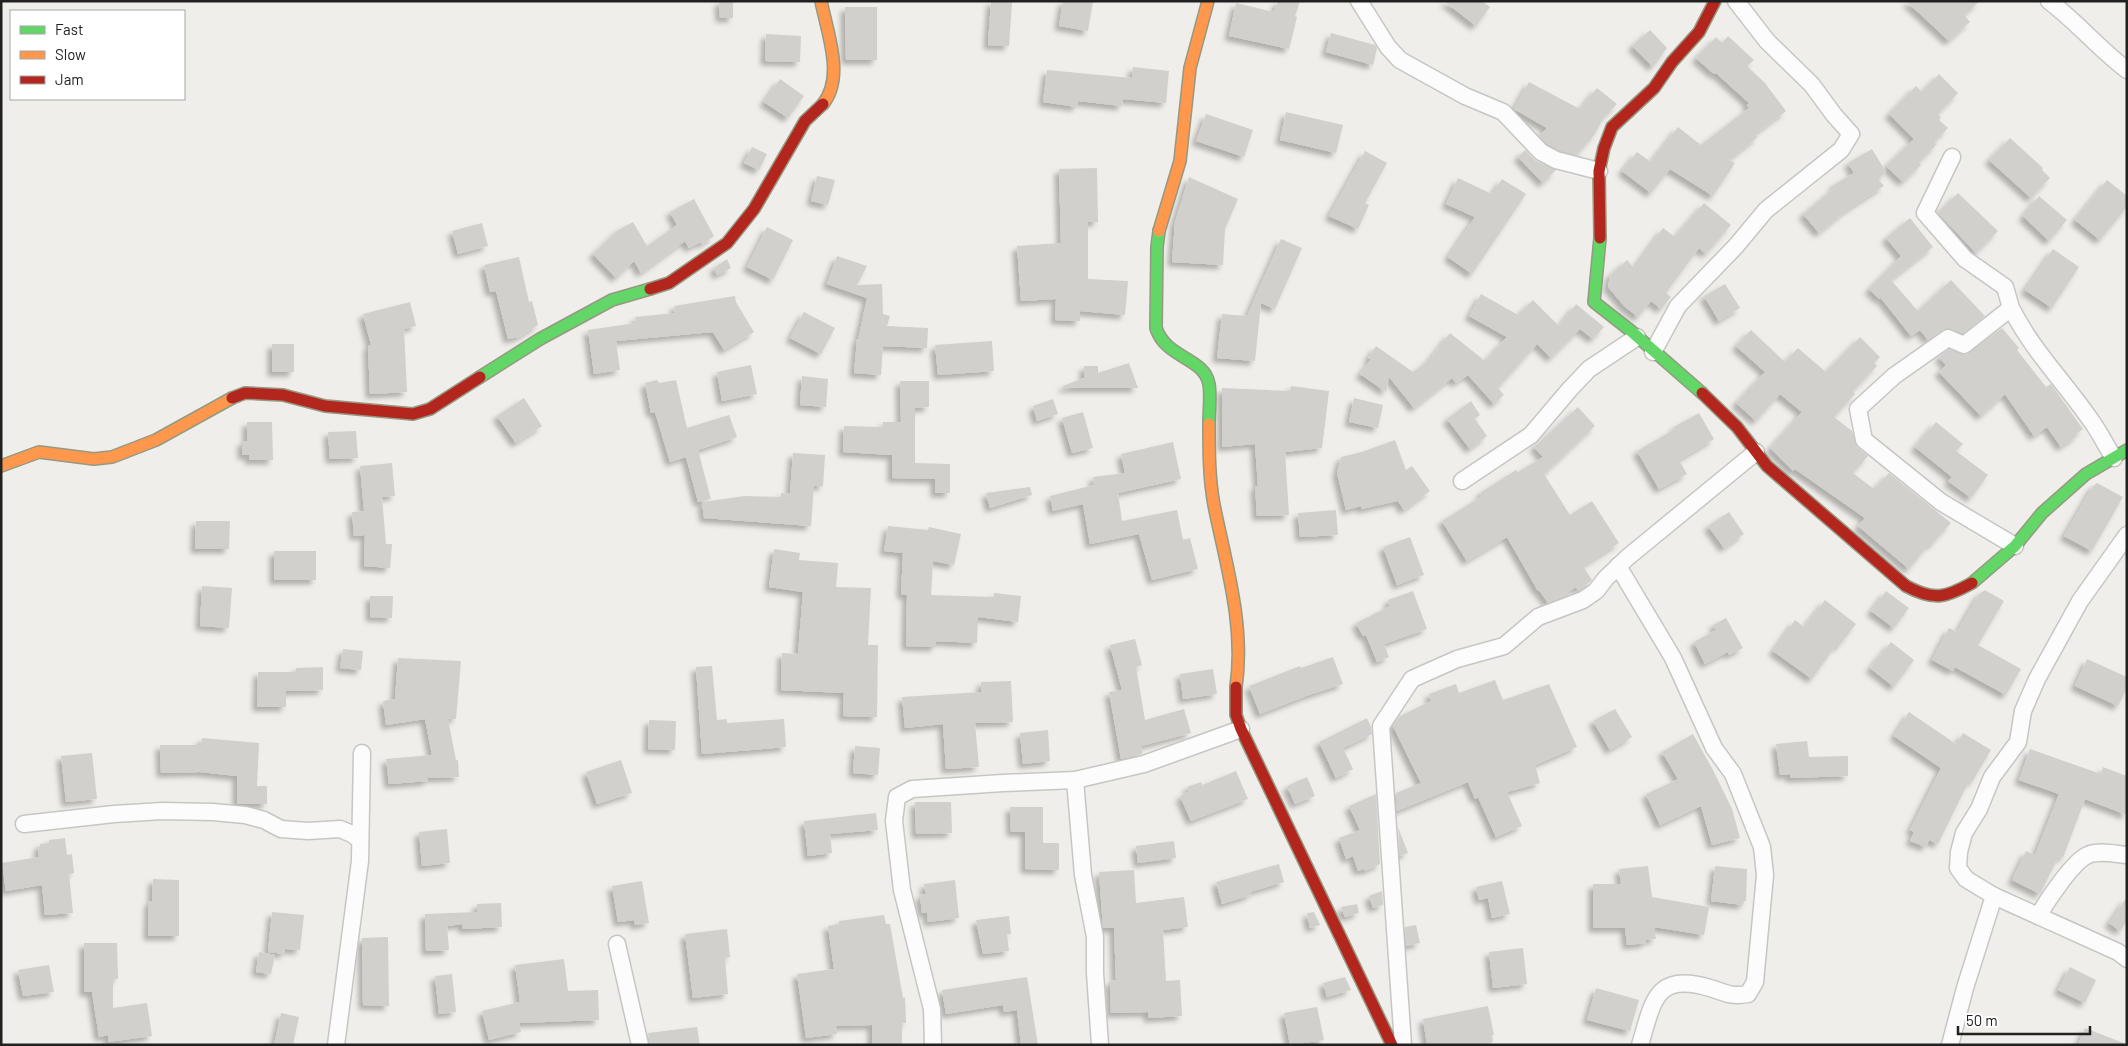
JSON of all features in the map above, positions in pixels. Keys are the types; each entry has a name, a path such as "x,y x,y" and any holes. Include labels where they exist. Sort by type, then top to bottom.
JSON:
{"street":[{"path":"1,466 39,452 94,459 112,457 156,440 223,402 245,393 283,395 325,406 413,414 430,409 540,339 612,300 669,283 728,243 754,209 805,121 829,95 833,80 833,66 821,1"},
{"path":"1208,1 1190,68 1180,161 1160,225 1157,247 1156,328 1158,339 1168,349 1194,363 1204,372 1209,383 1209,460 1214,503 1235,600 1239,669 1236,687 1236,715 1392,1045"},
{"path":"1359,1 1388,47 1400,60 1465,96 1503,112 1542,152 1556,160 1599,170"},
{"path":"1715,1 1699,32 1672,62 1654,88 1612,127 1604,148 1599,170 1600,234 1594,302 1638,337 1714,403 1737,427 1767,466 1906,586 1923,595 1952,593 1975,582 2015,546 2042,513 2086,474 2120,454 2091,422 2023,332 2011,308 2005,287 1965,259 1925,213 1952,157"},
{"path":"1653,352 1678,306 1736,246 1766,210 1841,150 1851,134 1812,85 1767,40 1736,1"},
{"path":"2049,1 2066,14 2106,54 2127,70"},
{"path":"2011,308 1964,345 1948,338 1894,376 1858,409 1864,440 1941,502 2015,546"},
{"path":"1462,481 1531,435 1589,369 1638,337"},
{"path":"1404,1045 1381,726 1412,679 1457,659 1504,646 1538,616 1583,600 1596,591 1618,566 1756,452"},
{"path":"2127,535 2080,602 2036,679 2023,711 2018,742 1992,777 1979,809 1964,833 1959,852 1958,868 1966,879 1994,896 2118,952 2127,959"},
{"path":"1618,566 1673,658 1714,748 1733,774 1762,846 1765,875 1755,982 1748,994 1733,996 1691,983 1677,983 1659,991 1651,1007 1640,1045"},
{"path":"933,1045 932,1009 902,890 894,821 897,796 912,790 1075,780 1144,764 1241,729"},
{"path":"336,1045 360,861 363,795 362,753"},
{"path":"1075,780 1083,875 1095,937 1094,973 1100,1045"},
{"path":"24,824 114,814 213,812 245,815 264,820 281,829 308,831 340,829 360,840"},
{"path":"2038,916 2058,885 2086,855 2098,853 2127,855"},
{"path":"1950,1045 1965,988 1994,896"},
{"path":"617,944 640,1045"}],"building":[{"path":"719,1 733,1 733,18 720,18"},
{"path":"991,1 1012,2 1009,46 988,45"},
{"path":"1063,1 1093,1 1088,31 1059,26"},
{"path":"1278,1 1300,1 1295,16 1297,17 1289,49 1229,36 1236,3 1274,12"},
{"path":"1444,1 1482,1 1490,7 1476,26"},
{"path":"1906,1 1980,1 1964,15 1970,22 1949,41"},
{"path":"845,7 877,7 877,60 846,60"},
{"path":"1650,30 1667,48 1653,67 1632,46"},
{"path":"1331,33 1375,45 1377,48 1373,65 1326,52"},
{"path":"766,34 801,36 800,62 765,61"},
{"path":"1728,36 1754,60 1747,66 1765,83 1786,111 1755,134 1758,137 1729,160 1735,163 1713,196 1670,169 1651,193 1622,171 1637,152 1651,162 1678,127 1701,145 1749,108 1747,105 1749,103 1716,73 1714,74 1696,58 1716,37 1722,43"},
{"path":"1133,67 1169,71 1166,103 1123,99 1122,106 1078,101 1077,107 1043,102 1047,70 1132,78"},
{"path":"1939,74 1958,93 1938,114 1941,118 1939,120 1948,128 1934,142 1937,144 1919,162 1921,165 1903,182 1886,166 1914,139 1889,114 1916,86 1922,92"},
{"path":"780,79 804,96 788,118 764,102"},
{"path":"1529,82 1580,109 1597,88 1617,104 1603,118 1595,134 1577,155 1560,151 1547,144 1539,136 1547,128 1514,109"},
{"path":"1286,112 1343,125 1336,153 1280,140"},
{"path":"1206,114 1253,130 1244,157 1196,141"},
{"path":"2010,138 2043,168 2042,170 2050,178 2031,198 1989,160"},
{"path":"752,147 767,154 759,170 744,163"},
{"path":"1872,149 1886,172 1878,179 1884,186 1847,210 1819,233 1803,214 1835,187 1833,185 1854,173 1848,163"},
{"path":"1525,150 1536,161 1556,170 1543,183 1518,157"},
{"path":"1365,151 1387,163 1365,203 1369,205 1358,229 1329,216"},
{"path":"1097,168 1098,222 1088,222 1088,279 1128,281 1125,315 1080,311 1080,321 1055,320 1056,299 1021,301 1017,246 1061,243 1059,169"},
{"path":"817,176 835,180 828,205 811,201"},
{"path":"1189,177 1238,199 1225,229 1223,265 1172,262 1175,222"},
{"path":"1458,178 1492,194 1502,179 1526,194 1472,274 1448,257 1475,217 1446,204"},
{"path":"2107,180 2127,196 2127,207 2100,240 2075,220"},
{"path":"1958,193 1998,231 1976,253 1938,213"},
{"path":"2039,196 2067,220 2049,241 2023,216"},
{"path":"694,199 714,236 702,244 701,242 689,248 685,241 641,273 634,261 616,278 593,254 618,230 633,222 647,246 677,225 670,212"},
{"path":"1704,203 1731,225 1706,254 1699,248 1666,293 1671,297 1661,309 1651,301 1638,317 1624,306 1608,287 1610,275 1627,260 1634,268 1663,228 1675,237"},
{"path":"1910,218 1933,247 1891,280 1918,311 1951,280 1985,316 1963,333 1947,328 1928,340 1920,330 1911,336 1880,297 1879,299 1869,289 1901,256 1886,238"},
{"path":"482,223 488,246 458,254 452,231"},
{"path":"767,227 793,240 773,280 747,267"},
{"path":"1281,239 1302,248 1275,309 1261,303 1255,361 1217,358 1222,314 1247,316"},
{"path":"2053,249 2079,267 2052,308 2025,290"},
{"path":"837,256 867,266 857,285 882,284 883,314 890,316 887,326 928,328 927,348 883,346 881,375 854,373 857,339 867,298 827,284"},
{"path":"519,257 529,302 532,301 538,325 519,337 508,339 496,291 490,292 484,265"},
{"path":"727,259 731,268 717,275 714,268"},
{"path":"1725,284 1740,308 1719,321 1704,296"},
{"path":"1481,294 1518,315 1533,300 1559,326 1576,304 1604,327 1593,339 1580,329 1551,358 1537,344 1498,388 1504,395 1494,404 1468,375 1456,383 1452,378 1414,408 1389,377 1386,392 1360,374 1371,359 1368,358 1376,346 1413,372 1428,361 1450,333 1485,361 1507,337 1469,316"},
{"path":"735,296 736,302 754,332 724,350 713,332 616,341 620,370 594,374 588,330 636,323 635,317 675,313 674,306"},
{"path":"410,302 416,326 404,329 407,392 370,394 368,346 371,345 363,314"},
{"path":"804,312 835,328 821,354 790,338"},
{"path":"2002,328 2019,348 2017,350 2046,387 2051,384 2083,429 2076,434 2077,436 2061,447 2047,427 2034,436 2005,394 1981,416 1939,372 1946,365 1939,357 1949,349 1966,355"},
{"path":"1751,330 1785,362 1798,348 1826,372 1860,337 1880,357 1874,363 1877,366 1853,391 1855,394 1834,417 1852,431 1857,447 1868,456 1853,473 1874,489 1889,473 1951,523 1931,545 1929,544 1909,569 1858,526 1865,518 1795,469 1793,471 1770,448 1802,412 1780,394 1756,421 1736,403 1765,372 1736,346"},
{"path":"992,341 994,371 938,375 935,345"},
{"path":"272,344 294,344 294,372 272,372"},
{"path":"1129,363 1138,388 1063,388 1063,386 1084,378 1084,366 1098,366 1098,373"},
{"path":"751,365 757,394 722,401 717,372"},
{"path":"802,376 828,379 826,407 800,405"},
{"path":"657,380 659,383 676,380 687,428 729,415 737,437 698,450 711,499 698,502 686,457 670,462 655,412 651,413 645,383"},
{"path":"900,381 929,381 929,407 915,408 915,463 950,464 950,493 935,493 935,479 892,478 892,455 843,452 844,426 883,427 883,422 901,422"},
{"path":"1291,386 1329,391 1322,448 1285,452 1289,515 1257,516 1255,486 1258,486 1255,444 1222,447 1222,388 1290,391"},
{"path":"524,398 542,426 516,443 497,416"},
{"path":"1354,398 1383,405 1378,428 1349,422"},
{"path":"1053,399 1058,414 1037,421 1033,406"},
{"path":"1471,401 1480,415 1475,419 1487,436 1470,449 1447,419"},
{"path":"1578,407 1595,426 1544,474 1570,515 1592,501 1619,543 1583,566 1592,580 1590,582 1578,590 1576,587 1548,603 1538,591 1507,537 1467,561 1442,521 1482,496 1480,493 1516,470 1518,472 1543,457 1534,447"},
{"path":"1083,412 1093,448 1072,453 1062,418"},
{"path":"1699,413 1714,439 1679,460 1687,474 1659,489 1637,451"},
{"path":"247,422 272,422 273,460 249,460 249,455 242,455 242,441 247,441"},
{"path":"1936,422 1963,444 1956,451 1988,475 1971,498 1948,481 1952,477 1915,447"},
{"path":"356,431 358,458 330,459 328,432"},
{"path":"1395,440 1406,470 1412,466 1430,491 1404,510 1398,501 1361,509 1361,506 1346,510 1337,473 1341,457 1362,452"},
{"path":"1173,442 1181,479 1118,493 1122,521 1177,510 1183,540 1190,538 1198,569 1152,580 1139,534 1090,544 1083,504 1053,511 1050,496 1094,485 1093,477 1125,473 1121,454"},
{"path":"793,453 825,455 823,486 814,486 811,526 704,518 702,502 745,496 781,497 781,493 790,494"},
{"path":"392,463 395,496 382,497 386,544 392,544 390,568 364,566 365,535 354,536 352,512 364,511 360,466"},
{"path":"2097,483 2123,497 2092,551 2064,536 2093,486"},
{"path":"1030,487 1032,495 990,508 986,493"},
{"path":"1336,510 1338,535 1300,537 1298,513"},
{"path":"1729,512 1744,534 1724,548 1708,526"},
{"path":"196,521 230,521 229,549 195,549"},
{"path":"888,526 928,530 929,527 961,534 954,565 933,561 931,595 994,597 994,593 1021,596 1018,622 978,617 977,643 936,641 936,647 906,646 907,595 901,594 903,553 884,551"},
{"path":"1410,537 1424,575 1397,585 1383,547"},
{"path":"774,549 800,553 799,560 838,563 836,587 871,588 868,645 878,645 877,717 843,716 844,693 781,690 782,653 798,654 803,592 769,587"},
{"path":"274,551 316,551 316,580 274,580"},
{"path":"202,586 232,588 229,628 200,626"},
{"path":"1985,590 2004,601 1978,645 2021,669 2006,695 1955,667 1953,671 1932,660 1949,628 1957,632 1979,594"},
{"path":"1413,591 1427,629 1384,644 1389,657 1377,662 1366,635 1363,636 1356,623 1390,606 1388,600"},
{"path":"1886,591 1909,608 1894,628 1871,611"},
{"path":"370,596 393,596 392,618 370,617"},
{"path":"1825,600 1856,624 1838,647 1836,645 1812,679 1773,651 1795,620 1804,627"},
{"path":"1726,618 1743,648 1729,655 1728,652 1705,664 1694,642 1716,630 1713,625"},
{"path":"1135,639 1142,665 1136,667 1145,720 1184,709 1191,733 1141,746 1142,754 1121,759 1109,692 1122,690 1110,645"},
{"path":"1891,642 1914,660 1894,687 1870,668"},
{"path":"343,649 363,651 361,670 340,668"},
{"path":"1333,657 1343,684 1260,714 1249,686 1300,666 1301,668"},
{"path":"398,658 461,661 456,719 448,719 456,760 458,760 459,777 428,778 428,781 389,784 386,759 432,755 425,719 386,725 383,701 395,699"},
{"path":"2087,659 2127,677 2127,688 2118,706 2075,686"},
{"path":"712,666 717,720 727,719 727,723 784,719 786,747 702,754 696,667"},
{"path":"323,667 323,690 286,691 286,707 257,707 258,672 296,672 296,668"},
{"path":"1213,669 1217,694 1183,699 1180,674"},
{"path":"1495,680 1503,700 1549,684 1577,747 1535,765 1540,783 1507,792 1522,826 1496,837 1478,797 1475,799 1468,782 1397,811 1396,793 1421,783 1393,726 1400,716 1431,701 1429,694 1456,684 1459,693"},
{"path":"1011,681 1013,722 975,723 979,767 946,769 943,724 905,728 902,697 981,692 981,682"},
{"path":"1615,709 1632,737 1610,750 1593,721"},
{"path":"1909,712 1956,744 1963,733 1991,750 1972,782 1969,781 1938,844 1929,840 1926,847 1910,841 1914,832 1910,830 1941,768 1894,736"},
{"path":"1367,718 1372,734 1343,748 1353,769 1336,778 1319,742"},
{"path":"649,720 676,721 675,750 648,749"},
{"path":"1048,730 1050,761 1023,764 1020,733"},
{"path":"1693,734 1732,809 1740,838 1712,845 1701,806 1660,825 1646,794 1678,779 1662,752"},
{"path":"202,738 259,743 257,786 267,786 267,804 237,804 237,776 200,772 161,773 160,745 201,745"},
{"path":"1807,741 1809,757 1848,756 1848,776 1790,778 1790,774 1780,775 1776,744"},
{"path":"855,746 880,748 878,775 853,773"},
{"path":"2030,749 2101,774 2103,767 2127,776 2127,815 2085,799 2063,858 2059,856 2040,894 2012,880 2026,851 2035,855 2059,794 2019,780"},
{"path":"92,753 97,799 66,802 61,756"},
{"path":"621,760 632,793 597,804 586,772"},
{"path":"1236,771 1248,799 1191,821 1180,796 1189,792 1187,787 1201,782 1202,785"},
{"path":"1307,777 1315,796 1295,804 1287,786"},
{"path":"1376,794 1380,864 1365,871 1364,869 1358,871 1353,856 1346,859 1339,838 1360,830 1349,806"},
{"path":"915,802 951,802 952,833 916,834"},
{"path":"1010,807 1043,807 1043,843 1059,843 1059,870 1025,869 1025,832 1011,832"},
{"path":"876,813 878,830 830,834 832,853 808,856 804,821"},
{"path":"1398,827 1408,853 1400,856"},
{"path":"447,829 450,863 422,866 419,832"},
{"path":"65,838 67,855 72,854 74,873 69,874 73,913 45,915 42,885 6,891 2,863 39,857 38,847 40,847 40,844 49,843 49,840"},
{"path":"1174,841 1176,858 1138,863 1136,846"},
{"path":"1279,864 1284,882 1250,892 1251,895 1222,904 1216,882"},
{"path":"1648,866 1652,897 1709,907 1704,935 1654,927 1656,939 1646,940 1646,943 1627,945 1625,928 1593,928 1593,884 1621,884 1619,869"},
{"path":"1715,866 1747,869 1746,901 1744,901 1743,905 1711,901"},
{"path":"1134,870 1136,903 1184,897 1188,927 1163,930 1166,981 1180,980 1182,1016 1148,1018 1148,1012 1111,1013 1110,981 1116,980 1114,928 1103,928 1099,872"},
{"path":"153,879 179,880 179,936 148,936 149,901 152,901"},
{"path":"955,880 959,918 928,922 927,912 922,913 920,895 926,894 924,884"},
{"path":"642,881 649,923 635,925 634,920 618,922 612,886"},
{"path":"1502,881 1510,914 1492,918 1488,898 1479,900 1476,887"},
{"path":"1382,891 1383,905 1373,908 1369,896"},
{"path":"2127,897 2127,921 2120,931 2109,923"},
{"path":"501,903 502,927 463,929 462,924 447,926 449,950 426,951 425,914 477,912 477,904"},
{"path":"1357,904 1359,913 1345,917 1341,907"},
{"path":"272,912 304,915 300,950 285,949 285,954 268,952"},
{"path":"1314,912 1320,925 1310,928 1307,913"},
{"path":"884,915 886,924 890,924 903,998 905,997 906,1023 902,1023 902,1045 872,1045 872,1025 836,1026 837,1034 806,1038 797,974 834,969 828,926 839,924 839,921"},
{"path":"1009,916 1011,934 1007,934 1009,951 983,954 976,920"},
{"path":"1416,925 1420,943 1406,946 1405,927"},
{"path":"727,929 730,957 725,958 728,994 693,998 685,934"},
{"path":"388,937 389,1006 363,1005 362,938"},
{"path":"84,943 117,943 118,979 113,979 113,1008 147,1003 152,1036 108,1042 108,1035 99,1037 92,992 84,992"},
{"path":"1523,948 1527,984 1493,988 1489,952"},
{"path":"259,952 275,955 271,974 256,972"},
{"path":"564,959 568,991 598,990 599,1020 519,1023 521,1032 489,1040 482,1011 520,1002 515,965"},
{"path":"49,965 54,992 23,996 18,970"},
{"path":"2070,967 2096,980 2085,1003 2058,990"},
{"path":"452,974 456,1012 439,1014 435,976"},
{"path":"1027,977 1038,1045 1021,1045 1017,1010 1004,1012 1003,1005 946,1014 942,990"},
{"path":"1345,977 1351,990 1327,997 1323,983"},
{"path":"1596,988 1639,1000 1630,1031 1587,1020"},
{"path":"1488,1006 1494,1035 1492,1035 1493,1042 1480,1045 1427,1045 1423,1019"},
{"path":"1317,1007 1324,1040 1290,1045 1284,1013"},
{"path":"281,1013 299,1017 293,1045 274,1045"},
{"path":"697,1027 700,1045 650,1045 648,1033"},
{"path":"2085,1028 2126,1044 2126,1045 2078,1045"}],"traffic: fast":[{"path":"1159,231 1157,247 1156,328 1168,346 1200,368 1206,375 1210,389 1209,424"},
{"path":"1600,238 1594,302 1631,331 1702,393"},
{"path":"480,377 540,339 612,300 650,289"},
{"path":"1972,583 2015,546 2042,513 2086,474 2127,450"}],"traffic: slow":[{"path":"821,1 834,68 833,81 823,104"},
{"path":"1159,231 1180,161 1190,68 1208,1"},
{"path":"1,466 39,452 94,459 112,457 156,440 232,398"},
{"path":"1209,424 1212,495 1229,573 1236,618 1238,641 1236,687"}],"traffic: jam":[{"path":"1600,238 1599,171 1604,148 1612,127 1654,88 1672,62 1699,32 1715,1"},
{"path":"650,289 669,283 727,243 754,209 805,121 823,104"},
{"path":"232,398 245,393 283,395 325,406 413,414 430,409 480,377"},
{"path":"1702,393 1737,427 1767,466 1906,586 1924,594 1939,596 1954,592 1972,583"},
{"path":"1236,687 1236,715 1241,729 1392,1045"}]}
